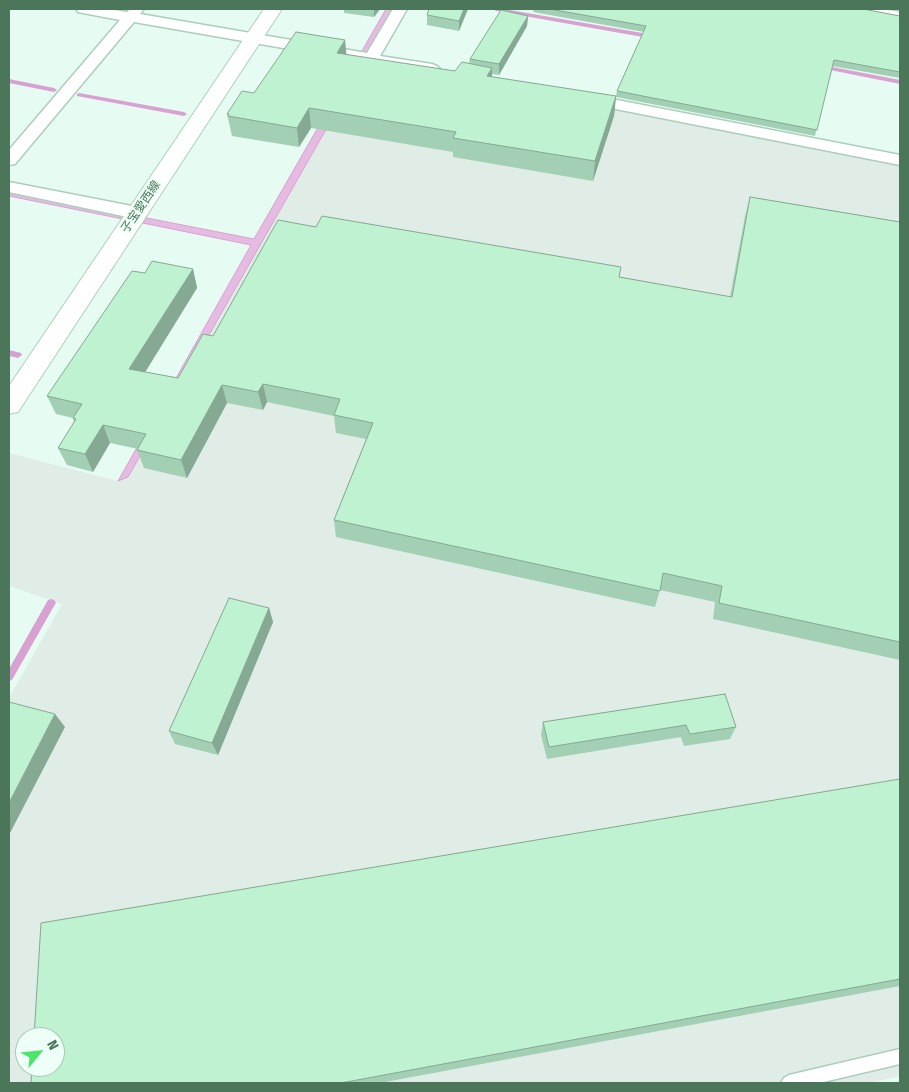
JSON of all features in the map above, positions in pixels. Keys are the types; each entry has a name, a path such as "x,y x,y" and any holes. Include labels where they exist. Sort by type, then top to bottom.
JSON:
{"main road":[{"name":"子宝愛西線","path":"9,405 272,9"}],"street":[{"path":"83,9 134,13 253,38 450,72"},
{"path":"364,56 400,9"},
{"path":"859,9 900,16"},
{"path":"9,160 134,13"},
{"path":"568,95 900,160"},
{"path":"9,187 132,220"},
{"path":"9,201 132,220"}],"lane":[{"path":"789,1083 900,1056"}],"shaded area":[{"path":"386,9 393,9 365,61 128,477 118,481 251,245 9,196 9,191 254,239"},
{"path":"365,61 900,165 900,1076 869,1083 9,1083 9,698 62,604 9,586 9,453 118,481 128,477"}],"building":[{"path":"429,9 464,9 459,21 427,15"},
{"path":"549,9 863,9 900,16 900,72 834,60 817,130 617,91 646,26"},
{"path":"501,10 528,16 499,64 470,59"},
{"path":"296,32 345,40 337,53 455,71 462,62 492,68 487,76 616,96 595,161 453,138 456,132 309,108 297,128 228,116 229,114 227,114 242,91 254,93"},
{"path":"750,197 900,222 900,642 719,603 722,586 663,573 660,591 334,520 373,423 334,415 340,399 263,384 258,392 222,385 181,460 137,450 146,434 103,425 85,454 58,448 76,419 73,418 82,404 47,396 132,271 145,273 152,261 193,269 129,369 178,378 203,334 213,336 278,220 316,227 322,216 621,267 619,277 732,297"},
{"path":"229,598 269,608 212,743 169,731"},
{"path":"725,694 736,727 690,734 686,725 549,747 543,722"},
{"path":"9,702 55,714 9,803"},
{"path":"900,779 900,979 341,1083 31,1083 31,1077 65,1077 65,1027 35,1027 41,923"}],"waterway":[{"path":"496,9 654,37"},
{"path":"822,67 900,82"},
{"path":"9,81 54,90"},
{"path":"79,95 184,114"},
{"path":"9,353 18,355"},
{"path":"9,677 51,603"}]}
